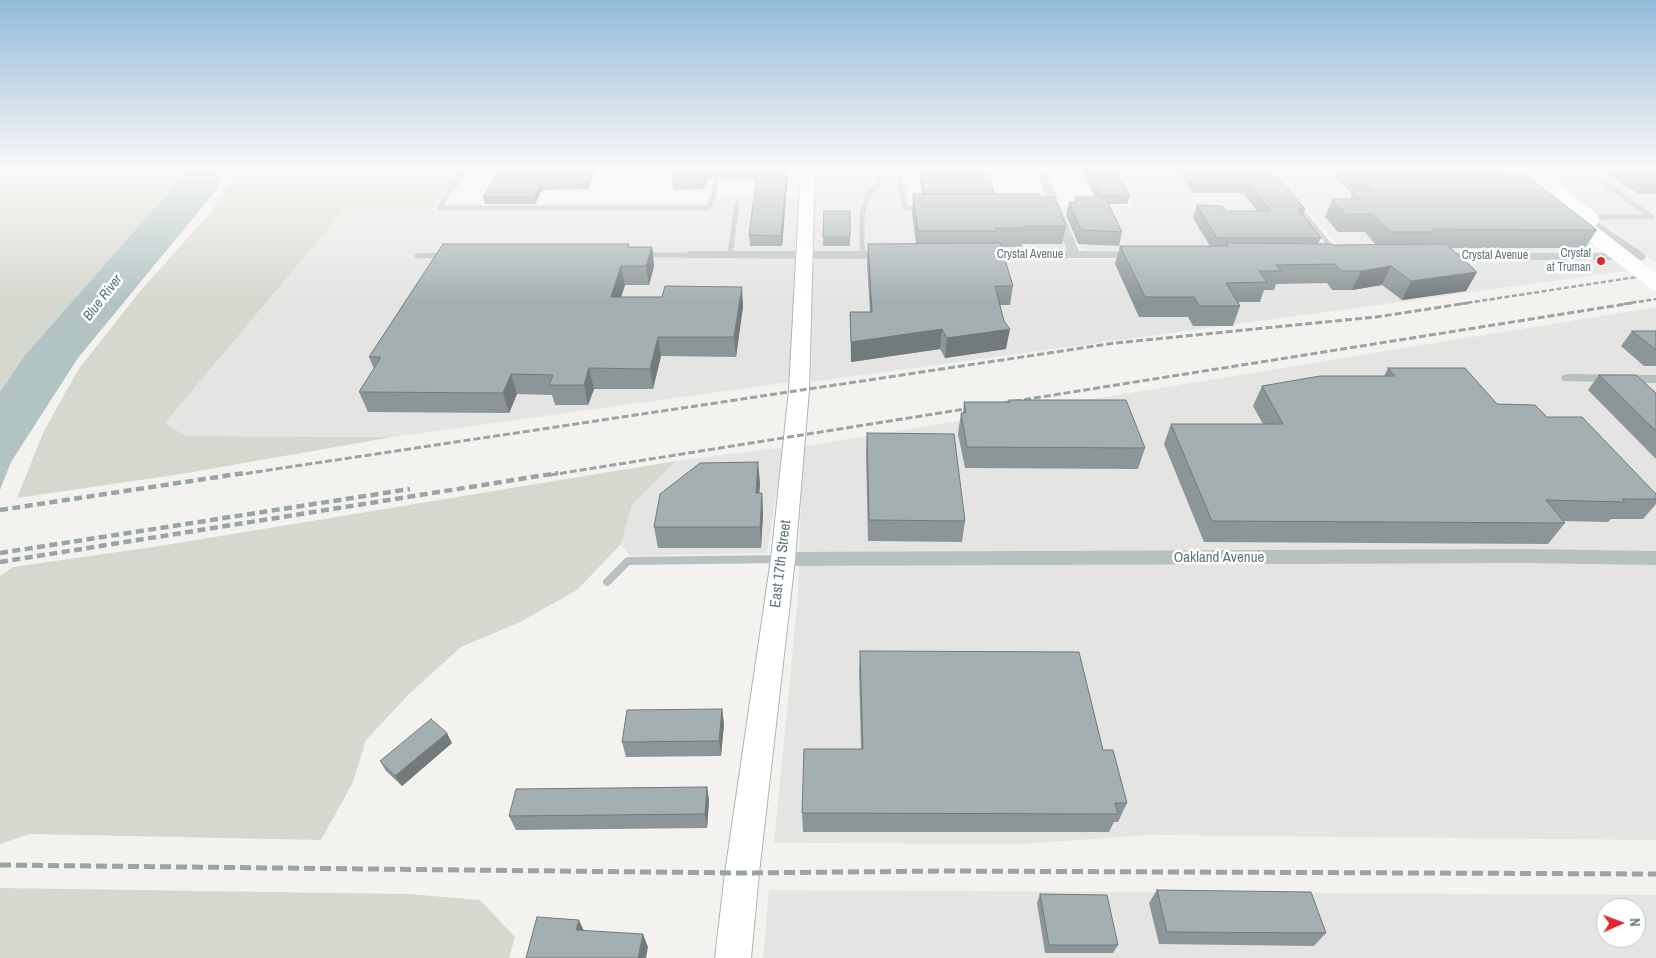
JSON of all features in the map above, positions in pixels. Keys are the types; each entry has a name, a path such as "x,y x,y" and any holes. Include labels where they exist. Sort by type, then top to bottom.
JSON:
{"street":[{"name":"East 17th Street","path":"733,958 742,873 783,559 799,390 806,213"},
{"path":"1053,213 1074,255"},
{"path":"1560,213 1656,283"},
{"path":"1580,213 1640,257"},
{"path":"1582,213 1656,268"},
{"path":"1559,214 1613,257 1640,257"},
{"path":"688,255 902,255"},
{"name":"Crystal Avenue","path":"969,255 1146,255"},
{"path":"1319,255 1343,255"},
{"name":"Crystal Avenue","path":"1426,256 1613,257"},
{"path":"1568,378 1656,379"},
{"name":"Oakland Avenue","path":"783,559 1506,556 1656,558"}],"lane":[{"path":"730,255 736,213"},
{"path":"863,213 862,246 864,254"},
{"path":"1305,213 1343,255"},
{"path":"1586,217 1652,217 1646,213"},
{"path":"417,256 456,255"},
{"path":"640,255 688,255"},
{"path":"607,582 628,561 783,559"}],"shaded area":[{"path":"0,213 151,213 25,355 0,392"},
{"path":"210,213 342,213 165,423 185,436 393,437 181,474 17,498 43,433 78,370 141,290"},
{"path":"342,213 799,213 790,382 393,437 184,436 165,423"},
{"path":"814,213 1052,213 1069,259 1613,260 1627,271 811,382"},
{"path":"1066,213 1298,213 1323,244 1324,250 1086,250 1081,248"},
{"path":"1310,213 1541,213 1583,238 1593,247 1592,250 1586,251 1359,251 1339,246"},
{"path":"1589,213 1656,213 1656,263"},
{"path":"1656,307 1656,840 1148,835 1021,844 774,843 798,596 801,497 805,446"},
{"path":"784,447 767,553 630,556 621,544 632,505 676,461"},
{"path":"676,461 632,505 621,544 577,590 520,622 461,647 409,694 366,740 353,782 321,840 29,834 0,844 0,576 13,567 160,546"},
{"path":"0,888 409,894 480,900 515,937 509,958 0,958"},
{"path":"769,890 1656,895 1656,958 763,958"}],"water":[{"name":"Blue River","path":"151,213 198,213 78,358 11,462 0,490 0,392 25,355"}],"building":[{"path":"752,213 783,213 781,236 749,235"},
{"path":"824,213 850,213 850,237 823,237"},
{"path":"916,213 1060,213 1066,226 996,228 997,231 918,231"},
{"path":"1074,213 1113,213 1122,232 1081,230"},
{"path":"1202,213 1301,213 1321,238 1217,238"},
{"path":"1345,213 1575,213 1597,230 1431,229 1434,232 1390,232 1373,214"},
{"path":"1000,243 1013,286 995,286 1004,321 1010,329 947,338 942,329 851,342 850,312 872,312 868,244"},
{"path":"1227,243 1334,245 1446,244 1477,272 1411,281 1391,266 1361,271 1341,271 1335,264 1276,265 1281,271 1259,271 1267,282 1226,283 1240,306 1199,306 1194,297 1145,297 1120,246 1228,246"},
{"path":"443,244 629,244 628,247 652,247 646,266 621,266 611,297 662,297 665,286 742,287 734,337 658,337 650,369 589,368 584,385 549,385 553,375 511,374 503,393 359,392 381,357 369,357"},
{"path":"1632,331 1656,331 1656,350"},
{"path":"1388,368 1465,368 1497,404 1535,405 1547,417 1582,417 1656,494 1656,499 1622,499 1625,502 1546,500 1565,523 1212,521 1171,424 1283,424 1262,386 1320,376 1395,376"},
{"path":"1599,375 1636,375 1656,393 1656,431"},
{"path":"1009,400 1126,400 1145,448 967,447 961,413 966,413 964,402 1010,402"},
{"path":"867,433 954,434 965,521 869,520"},
{"path":"758,462 756,493 762,493 760,527 654,527 660,494 700,463"},
{"path":"860,651 1079,652 1103,750 1113,750 1127,803 1115,803 1118,814 802,813 804,749 863,749"},
{"path":"722,709 719,741 622,742 627,710"},
{"path":"431,719 447,733 395,776 380,761"},
{"path":"707,787 705,814 509,816 516,789"},
{"path":"1157,890 1311,892 1326,933 1167,932"},
{"path":"1040,894 1107,895 1118,945 1049,945"},
{"path":"537,917 579,920 576,930 643,934 638,958 526,958"}],"railway":[{"path":"1460,304 1656,274"},
{"path":"1624,304 1656,299"},
{"path":"236,475 1115,343 1376,317 1468,303"},
{"path":"550,475 1632,303"},
{"path":"0,510 244,473"},
{"path":"0,562 558,473"},
{"path":"0,553 410,489"},
{"path":"0,865 742,873 943,871 1656,874"}],"place":[{"name":"Crystal at Truman","path":"1601,261"}]}
